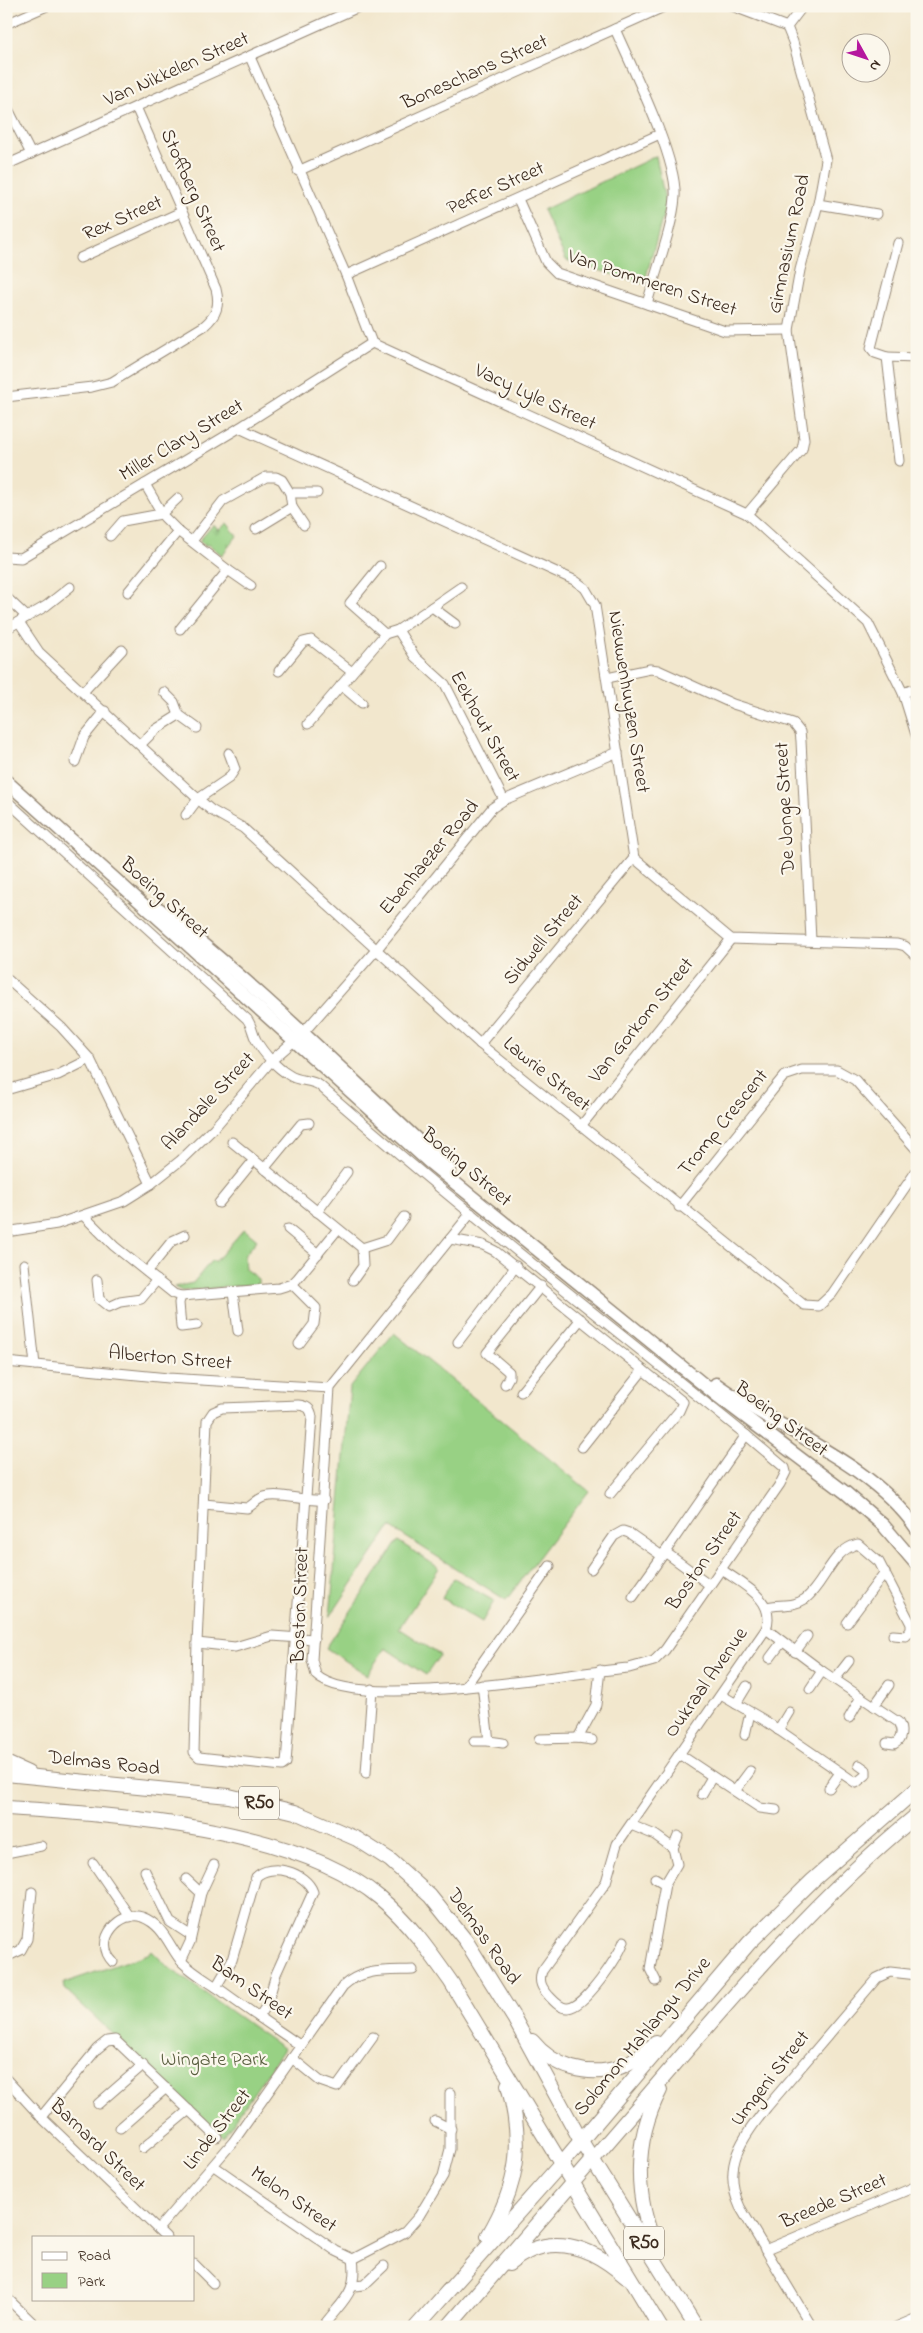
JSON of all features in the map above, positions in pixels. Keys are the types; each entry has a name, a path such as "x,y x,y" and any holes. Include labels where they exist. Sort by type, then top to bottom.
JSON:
{"main road":[{"name":"Boeing Street","path":"6,774 99,860 197,939 428,1161 478,1204 719,1397 846,1493 883,1525 917,1565"},
{"name":"Boeing Street","path":"6,781 478,1194 724,1390 862,1474 909,1517 917,1529"},
{"path":"6,1762 26,1772 53,1778"},
{"name":"Delmas Road","path":"6,1774 229,1796 295,1812 356,1840 390,1860 430,1896 466,1941 514,2018 581,2141 594,2159"},
{"name":"Solomon Mahlangu Drive","path":"416,2327 470,2263 562,2164 749,1943 812,1881 917,1789"},
{"name":"R50","path":"6,1808 178,1826 243,1837 300,1853 348,1876 380,1898 423,1943 451,1982 660,2327"},
{"path":"6,1817 47,1811"},
{"name":"Solomon Mahlangu Drive","path":"448,2327 754,1974 813,1910 891,1837 917,1816"},
{"path":"514,2018 536,2046 555,2061 576,2069 592,2071 620,2067 637,2057 676,2028"},
{"path":"470,2263 506,2203 517,2161 516,2123 503,2069"},
{"path":"670,2070 650,2108 642,2139 638,2173 641,2200 649,2229 692,2322"},
{"name":"R50","path":"594,2159 692,2322"},
{"path":"483,2286 512,2262 528,2252 546,2246 573,2246 600,2256 636,2286"}],"street":[{"path":"6,24 47,6"},
{"name":"Van Nikkelen Street","path":"6,165 361,6"},
{"name":"Boneschans Street","path":"298,171 666,6"},
{"path":"732,6 787,27 803,6"},
{"name":"Gimnasium Road","path":"747,514 803,445 804,439 789,330 800,270 818,204 825,155 794,42 787,27"},
{"path":"615,29 660,134 675,182 675,197 647,304"},
{"path":"250,57 298,171 346,275 372,343"},
{"path":"6,105 31,154"},
{"name":"Stoffberg Street","path":"6,397 92,387 112,382 211,320 218,306 216,289 136,107"},
{"name":"Peffer Street","path":"346,275 660,134"},
{"name":"Van Pommeren Street","path":"518,199 546,262 553,270 725,331 789,330"},
{"path":"818,204 877,214"},
{"name":"Rex Street","path":"80,258 181,212"},
{"path":"898,243 871,348 874,354 887,357 917,358"},
{"name":"Miller Clary Street","path":"6,558 21,558 239,428 372,343"},
{"name":"Vacy Lyle Street","path":"372,343 747,514 863,617 873,630 903,693 917,738"},
{"path":"887,357 899,461"},
{"name":"Nieuwenhuyzen Street","path":"239,428 574,580 586,588 595,605 634,858"},
{"path":"192,541 223,501 266,477 276,477 282,480 290,493 292,507 304,525"},
{"path":"145,484 161,514 178,531 251,586"},
{"path":"290,493 317,494"},
{"path":"110,536 123,521 161,514 178,498"},
{"path":"256,529 292,507"},
{"path":"128,592 178,531"},
{"path":"380,566 350,603 385,634"},
{"path":"180,629 228,570"},
{"path":"6,629 28,617 70,587"},
{"path":"308,724 385,634 398,630 461,587"},
{"path":"6,597 28,617"},
{"path":"432,607 455,624"},
{"name":"Lawrie Street","path":"18,622 39,652 141,744 198,799 211,810 243,828 480,1044 679,1206 809,1307 819,1306 825,1302 917,1170"},
{"name":"Eekhout Street","path":"398,630 415,657 445,684 504,800"},
{"path":"279,671 304,642 311,640 352,672"},
{"path":"83,692 122,650"},
{"name":"De Jonge Street","path":"607,678 650,669 658,670 733,704 794,723 801,741 811,940"},
{"path":"341,686 362,703"},
{"path":"903,693 917,688"},
{"path":"164,692 174,702 179,715 197,728"},
{"path":"75,762 84,737 105,711"},
{"path":"141,744 154,730 179,715"},
{"path":"186,815 198,799 231,776 235,769 229,752"},
{"name":"Ebenhaezer Road","path":"299,1036 377,950 487,813 504,800 618,752"},
{"name":"Boeing Street","path":"6,800 246,1019 252,1026 256,1042 281,1070 294,1078 319,1085 404,1159 782,1464"},
{"path":"634,858 730,939 896,944 905,946 917,957"},
{"name":"Sidwell Street","path":"480,1044 634,858"},
{"name":"Van Gorkom Street","path":"580,1126 730,939"},
{"path":"6,978 61,1027 90,1059 151,1184"},
{"name":"Alandale Street","path":"6,1232 57,1224 84,1216 124,1200 151,1184 181,1160 214,1128 272,1060 299,1036"},
{"path":"6,1090 58,1075 90,1059"},
{"name":"Tromp Crescent","path":"679,1206 784,1076 792,1072 828,1069 845,1072 855,1080 917,1150"},
{"path":"264,1168 301,1124 309,1123"},
{"path":"232,1142 362,1248"},
{"path":"219,1203 254,1160"},
{"path":"317,1212 347,1172"},
{"path":"330,1388 472,1213"},
{"path":"84,1216 114,1246 174,1294 181,1296 279,1288 292,1284 338,1229"},
{"path":"362,1248 387,1240 404,1217"},
{"path":"288,1229 318,1254"},
{"path":"146,1272 172,1241 185,1235"},
{"path":"450,1239 488,1246 542,1286 681,1399 682,1406 610,1494"},
{"path":"353,1280 362,1266 362,1248"},
{"path":"24,1264 35,1365"},
{"path":"458,1342 516,1266"},
{"path":"97,1280 99,1299 110,1307 120,1302 141,1299 157,1280"},
{"path":"292,1284 316,1308 314,1324 299,1344"},
{"path":"506,1384 509,1372 487,1353 542,1286"},
{"path":"233,1292 238,1332"},
{"path":"181,1296 179,1303 181,1327 197,1324"},
{"path":"521,1392 581,1319"},
{"name":"Alberton Street","path":"6,1362 168,1378 330,1388"},
{"path":"582,1447 643,1370"},
{"name":"Boston Street","path":"330,1388 312,1660 316,1675 332,1685 414,1692 482,1686 641,1666 659,1657 783,1481 786,1472 782,1464"},
{"path":"289,1405 304,1406 312,1411 307,1500 286,1763 282,1766 199,1757 195,1754 196,1643 207,1421 211,1414 222,1408 289,1405"},
{"path":"633,1597 746,1435"},
{"path":"204,1504 247,1508 259,1499 270,1496 324,1500"},
{"path":"591,1569 614,1536 623,1531 664,1554 710,1585"},
{"path":"721,1569 758,1595 767,1607 792,1604 806,1598 836,1558 855,1544 861,1545 879,1562 912,1627 906,1636 893,1635"},
{"path":"465,1687 550,1566"},
{"path":"847,1622 885,1572"},
{"name":"Oukraal Avenue","path":"624,1941 616,1959 584,1998 574,2007 560,2006 542,1988 540,1981 542,1972 606,1882 614,1848 766,1629 767,1607"},
{"path":"766,1629 795,1652 900,1725 901,1734 897,1742 892,1745 887,1743"},
{"path":"196,1643 235,1647 272,1636 314,1638"},
{"path":"795,1652 807,1636"},
{"path":"770,1658 782,1642"},
{"path":"835,1679 849,1661"},
{"path":"578,1738 596,1705 600,1670"},
{"path":"810,1689 822,1671"},
{"path":"874,1706 889,1685"},
{"path":"482,1686 489,1741"},
{"path":"736,1704 747,1686"},
{"path":"366,1773 372,1689"},
{"path":"721,1695 858,1783 864,1778 866,1773 865,1769 859,1765"},
{"path":"849,1718 861,1697"},
{"path":"778,1730 789,1712"},
{"path":"745,1735 750,1713"},
{"path":"539,1739 578,1738 592,1740"},
{"path":"474,1741 503,1743"},
{"path":"679,1754 764,1810 776,1810"},
{"path":"736,1792 750,1771"},
{"path":"829,1788 840,1773"},
{"path":"702,1794 712,1777"},
{"path":"631,1825 655,1835 674,1848"},
{"path":"656,1981 650,1969 663,1919 667,1891 680,1866 674,1848 678,1836"},
{"path":"6,1853 41,1846"},
{"path":"93,1863 130,1916"},
{"path":"181,1961 190,1942 190,1935 201,1893 214,1865"},
{"path":"145,1870 170,1922 190,1935"},
{"path":"216,1987 232,1960 256,1877 265,1871 278,1870 289,1872 300,1878 311,1888 311,1898 300,1917 276,1974 267,2005 259,2017"},
{"path":"655,1878 667,1891"},
{"path":"186,1879 201,1893"},
{"path":"6,1957 21,1950 27,1940 32,1892"},
{"path":"112,1962 105,1950 107,1935 114,1927 130,1916 141,1916 155,1925 169,1939 181,1961"},
{"name":"Bam Street","path":"181,1961 301,2046"},
{"name":"Linde Street","path":"158,2229 214,2166 338,1993 351,1979 366,1973 413,1970"},
{"name":"Umgeni Street","path":"812,2327 764,2250 732,2191 733,2162 751,2128 877,1978 890,1972 917,1975"},
{"path":"292,2058 320,2081 337,2087 373,2037"},
{"path":"41,2117 97,2049 107,2041 115,2040 217,2137"},
{"path":"98,2104 142,2065"},
{"name":"Barnard Street","path":"6,2079 41,2117 165,2236"},
{"path":"120,2128 166,2088"},
{"path":"324,2325 354,2286 353,2259 400,2235 419,2216 446,2171 450,2149 450,2092"},
{"path":"143,2148 189,2110"},
{"path":"435,2121 451,2129"},
{"name":"Melon Street","path":"214,2166 336,2251 353,2259"},
{"name":"Breede Street","path":"764,2250 917,2186"},
{"path":"195,2265 213,2283"},
{"path":"354,2286 364,2285 384,2266"},
{"path":"6,2296 34,2326"},
{"path":"896,2327 917,2318"}],"green space":[{"path":"656,156 666,205 644,284 566,260 543,210"},
{"path":"227,523 237,536 222,555 208,544 206,546 199,541 213,525 219,530"},
{"path":"244,1229 257,1240 244,1256 245,1269 258,1279 258,1284 182,1291 174,1287 193,1283 211,1261 216,1261"},
{"path":"394,1333 589,1491 506,1600 390,1527 330,1617 350,1387"},
{"path":"398,1541 439,1568 399,1628 440,1655 426,1675 385,1648 367,1675 326,1648"},
{"path":"454,1578 494,1601 482,1622 442,1598"},
{"name":"Wingate Park","path":"151,1950 168,1967 284,2049 223,2137 65,1989 64,1983 148,1954"}]}
